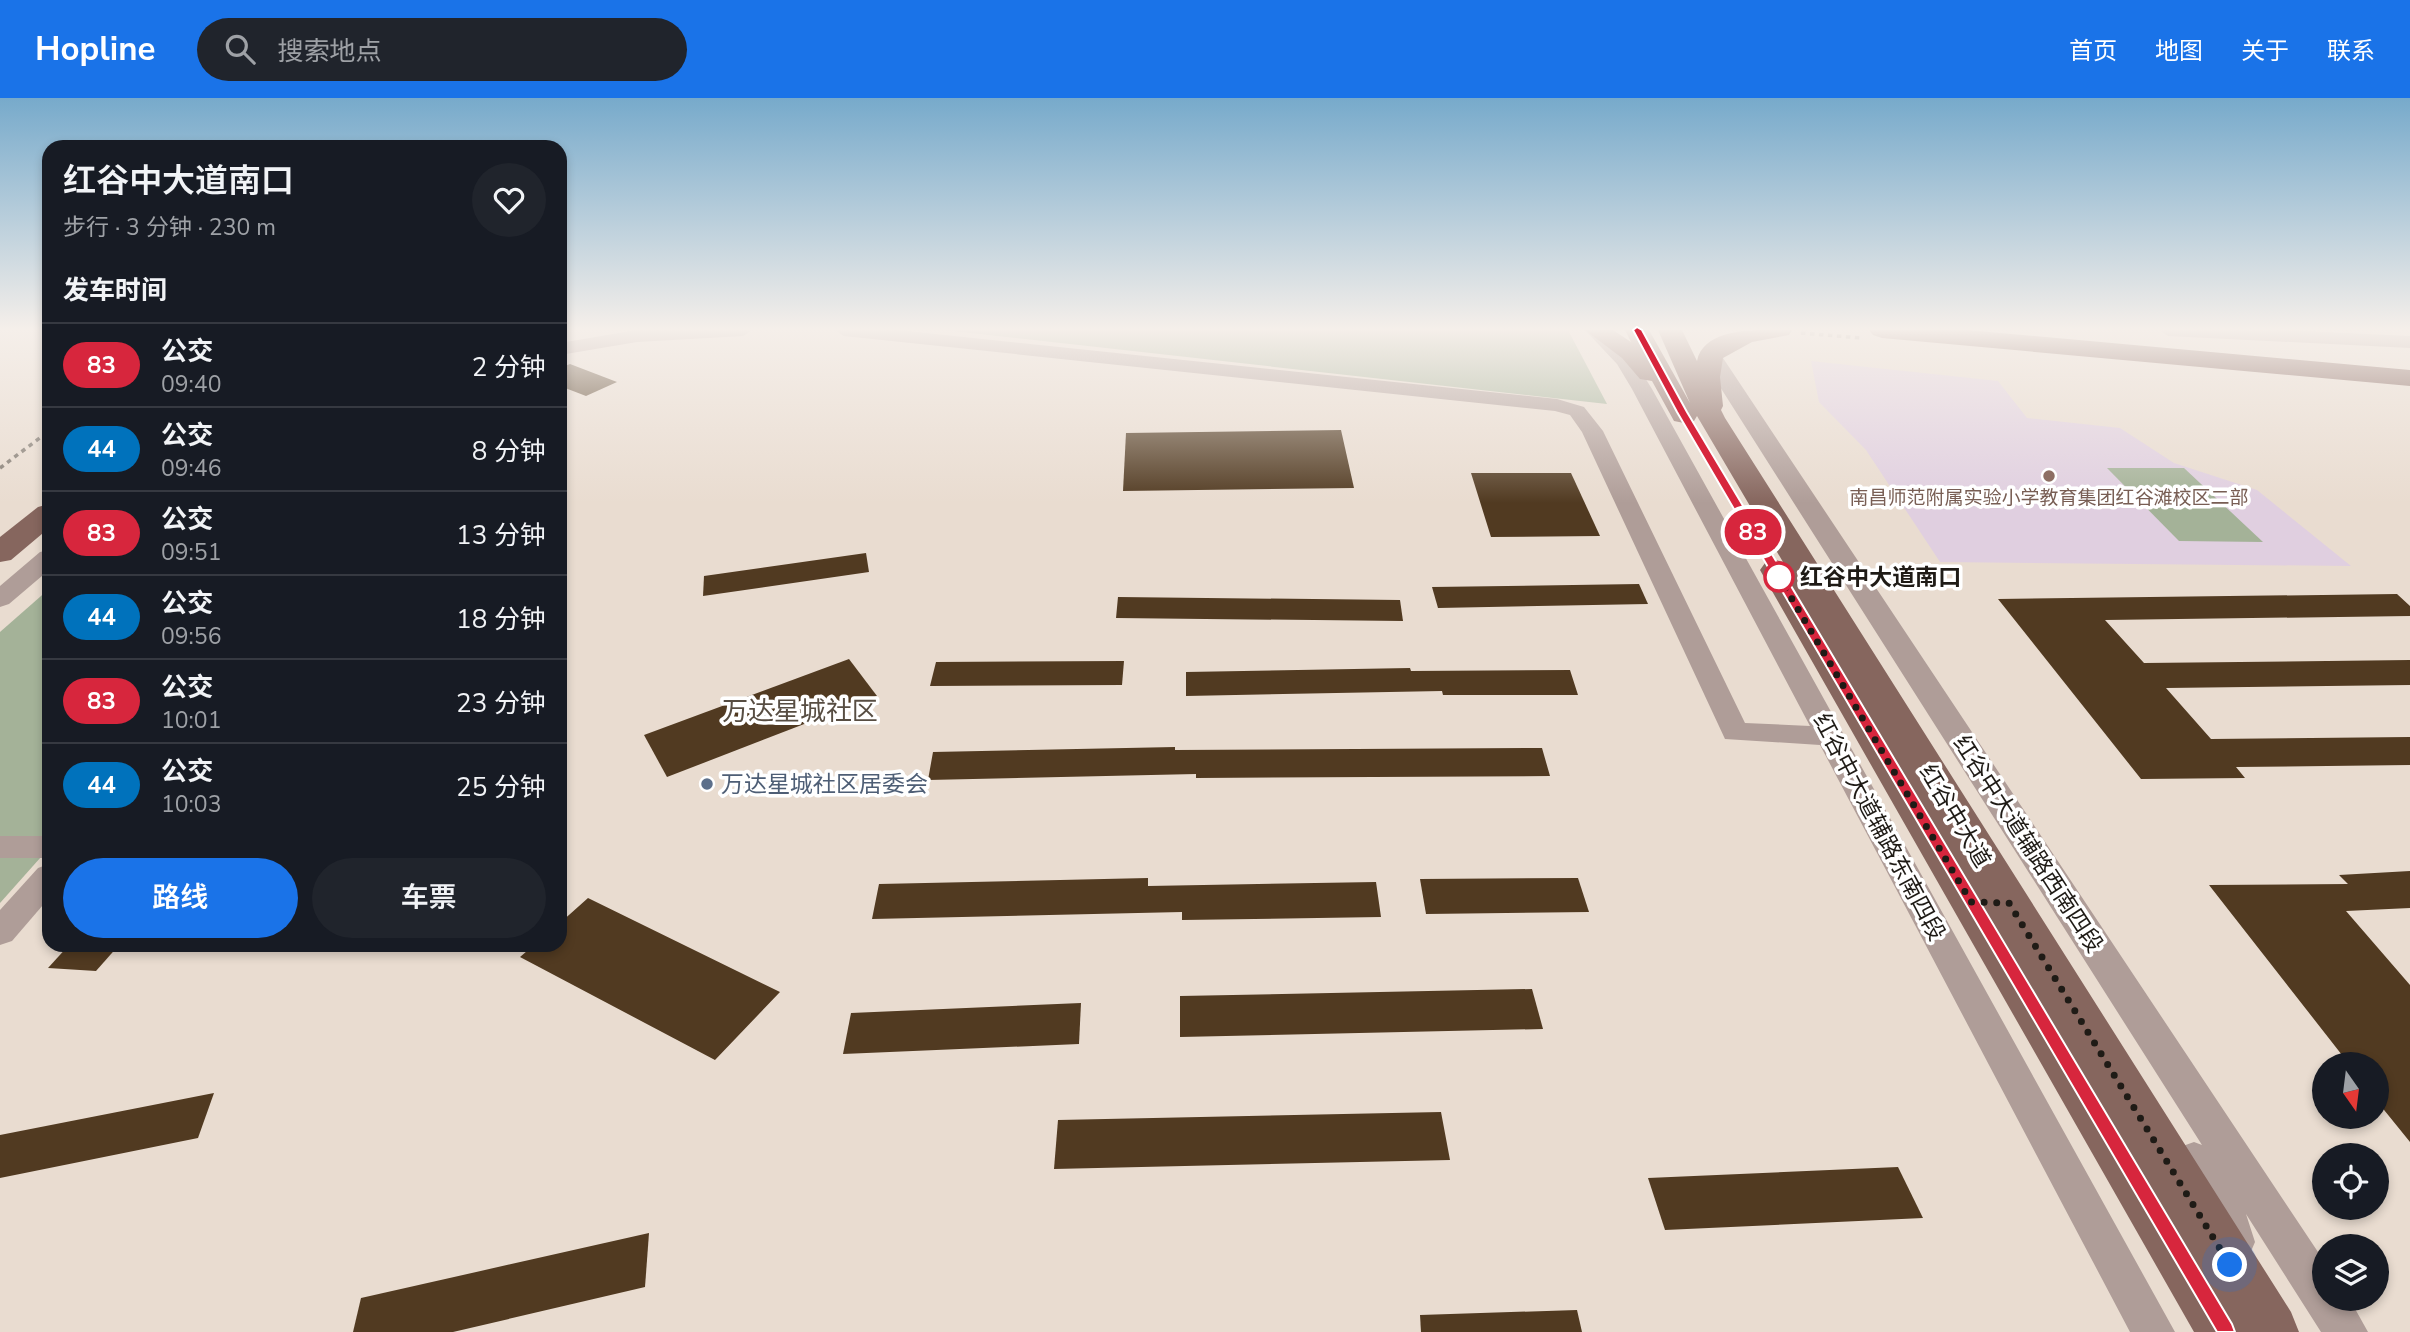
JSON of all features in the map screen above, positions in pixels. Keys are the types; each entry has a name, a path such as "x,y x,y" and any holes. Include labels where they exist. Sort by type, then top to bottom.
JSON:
{"main road":[{"path":"1667,388 1697,415 1704,388"},
{"name":"红谷中大道","path":"1678,388 1697,415 1990,903 2225,1332"},
{"name":"红谷中大道","path":"1689,388 1697,415"},
{"path":"0,528 42,495"},
{"path":"0,553 42,519"},
{"name":"红谷中大道","path":"1990,903 2033,943 2265,1321"}],"street":[{"path":"1395,388 1543,403 1577,411 1592,431 1735,732 1830,736"},
{"name":"红谷中大道辅路东南四段","path":"1641,388 2153,1332"},
{"name":"红谷中大道辅路西南四段","path":"1732,388 2346,1332"},
{"path":"0,599 42,563"},
{"path":"0,847 42,847"},
{"path":"0,932 42,884"}],"path":[{"path":"0,468 42,436"}],"shaded area":[{"name":"南昌师范附属实验小学教育集团红谷滩校区二部","path":"1816,388 2003,388 2027,418 2120,428 2174,463 2257,490 2351,566 1940,562 1866,450 1819,402"}],"green space":[{"path":"1460,388 1598,388 1607,404"},
{"path":"2107,468 2184,468 2263,542 2179,541"},
{"path":"42,595 42,856 0,903 0,632"}],"building":[{"path":"567,388 605,388 586,396 567,389"},
{"path":"1341,430 1354,488 1123,491 1126,433"},
{"path":"1471,473 1571,473 1600,536 1491,537"},
{"path":"866,553 869,572 703,596 704,576"},
{"path":"1639,584 1648,604 1438,608 1432,587"},
{"path":"2397,594 2410,606 2410,616 2105,620 2144,663 2410,660 2410,685 2166,688 2211,739 2410,737 2410,765 2236,767 2245,778 2141,779 1998,599"},
{"path":"1118,597 1400,600 1403,621 1116,618"},
{"path":"849,659 877,696 667,777 644,735"},
{"path":"1124,661 1122,685 930,686 936,662"},
{"path":"1410,668 1411,671 1570,670 1578,695 1443,695 1442,691 1186,696 1186,672"},
{"path":"1175,747 1175,750 1542,748 1550,776 1196,778 1196,774 928,780 933,752"},
{"path":"2410,871 2410,908 2346,911 2410,985 2410,1142 2389,1116 2389,1052 2340,1052 2209,885 2348,884 2339,875"},
{"path":"1148,878 1148,886 1376,882 1381,917 1182,920 1182,912 872,919 879,884"},
{"path":"1578,878 1589,912 1426,914 1420,879"},
{"path":"588,898 780,992 715,1060 520,957 526,952 567,952 567,917"},
{"path":"63,952 113,952 96,971 48,968"},
{"path":"1532,989 1543,1029 1180,1037 1180,996"},
{"path":"1081,1003 1079,1044 843,1054 851,1013"},
{"path":"214,1093 198,1138 0,1178 0,1135"},
{"path":"1441,1112 1450,1160 1054,1169 1058,1120"},
{"path":"1898,1167 1923,1218 1665,1230 1648,1178"},
{"path":"649,1233 645,1287 453,1332 353,1332 361,1298"},
{"path":"1577,1310 1582,1332 1421,1332 1420,1315"}],"bus line":[{"name":"83","path":"1669,388 2225,1332"}],"place":[{"name":"南昌师范附属实验小学教育集团红谷滩校区二部","path":"2049,476"},
{"name":"红谷中大道南口","path":"1779,577"},
{"name":"万达星城社区居委会","path":"707,784"}],"district":[{"name":"万达星城社区","path":"800,711"}],"route":[{"path":"1779,577 1971,902 2009,903 2230,1265"}]}
